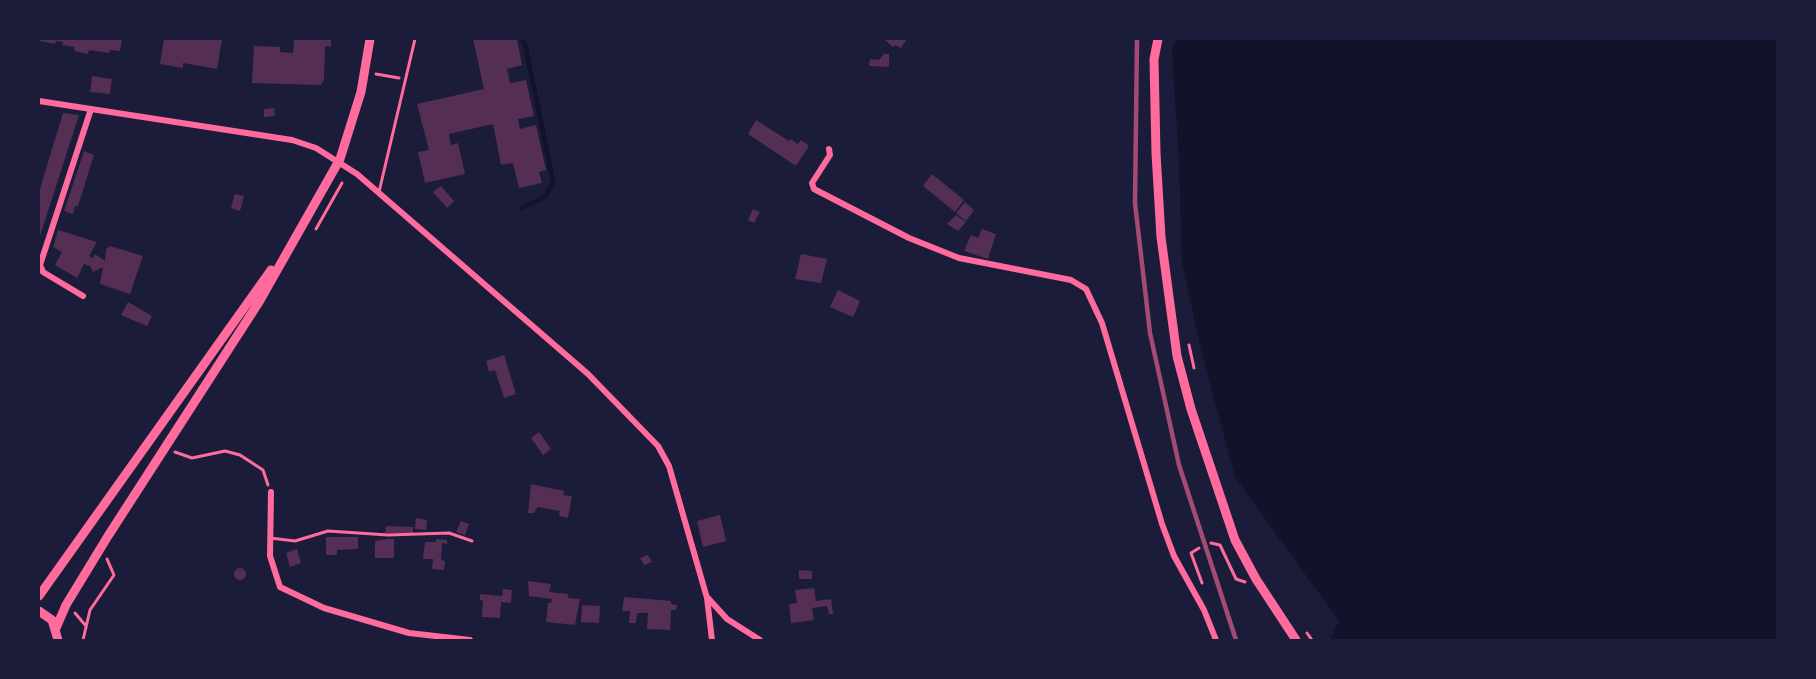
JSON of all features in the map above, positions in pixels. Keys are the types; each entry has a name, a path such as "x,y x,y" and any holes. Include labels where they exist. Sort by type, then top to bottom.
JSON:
{"main road":[{"path":"56,628 66,604 259,302 340,159 361,92 370,39"},
{"path":"1158,39 1154,59 1156,163 1161,237 1177,356 1213,480 1234,540 1256,579 1296,640"},
{"path":"39,596 291,244"},
{"path":"39,611 52,620 58,640"}],"street":[{"path":"39,101 292,140 322,152 379,192 588,374 652,438 669,466 707,598 712,640"},
{"path":"83,296 43,272 40,265 91,109"},
{"path":"829,149 830,154 812,183 814,189 909,238 959,258 1071,280 1086,289 1102,323 1162,524 1174,556 1216,640"},
{"path":"271,492 270,556 280,587 324,608 409,633 470,640"},
{"path":"707,598 727,619 760,640"}],"lane":[{"path":"379,192 415,39"},
{"path":"270,538 295,541 328,531 388,535 449,533 472,541"}],"path":[{"path":"375,74 406,80"},
{"path":"1187,336 1195,373"},
{"path":"171,451 192,458 225,451 240,455 263,470 271,492"},
{"path":"1211,543 1220,545 1236,579 1248,584 1256,579"},
{"path":"1193,590 1203,583 1191,553 1199,548"},
{"path":"71,609 87,627"}],"shaded area":[{"path":"1176,39 1777,39 1777,640 1330,640 1339,621 1235,477 1202,354 1182,262 1172,49"}],"building":[{"path":"41,39 122,39 120,51 110,50 109,53 89,50 88,54 74,51 75,47 62,45 63,42 56,41 55,44 40,41"},
{"path":"164,39 222,39 217,69 183,63 183,68 160,64"},
{"path":"294,39 331,39 331,47 325,46 324,80 321,85 252,83 254,46 280,47 280,52 293,53"},
{"path":"473,39 517,39 522,65 507,69 510,83 526,80 534,116 518,119 520,129 536,125 546,170 539,172 542,183 519,188 513,163 501,165 493,124 449,134 451,145 458,143 465,174 425,183 418,152 429,150 417,104 484,89"},
{"path":"884,39 907,39 901,48 895,45 893,47"},
{"path":"884,54 889,54 889,67 869,66 870,59 879,60"},
{"path":"92,76 112,79 110,94 90,92"},
{"path":"274,108 275,116 264,117 264,109"},
{"path":"63,113 79,115 39,239 39,192"},
{"path":"756,120 789,141 790,139 798,144 801,140 809,146 796,166 748,134"},
{"path":"84,151 94,155 78,206 75,206 73,214 64,211"},
{"path":"932,174 964,200 955,212 923,186"},
{"path":"441,186 454,201 447,208 433,192"},
{"path":"235,194 244,196 240,211 231,208"},
{"path":"965,202 974,210 966,221 956,213"},
{"path":"753,209 760,212 754,223 748,220"},
{"path":"956,215 966,222 958,231 947,224"},
{"path":"982,229 996,234 988,259 964,251 971,235 978,238"},
{"path":"58,230 97,242 89,256 93,258 95,254 105,261 106,249 110,246 143,256 130,294 100,284 103,267 93,272 90,266 84,264 77,278 55,265 62,252 53,247"},
{"path":"801,254 827,259 821,283 795,279"},
{"path":"838,290 860,301 853,317 830,307"},
{"path":"128,302 152,316 147,326 121,315"},
{"path":"504,355 516,394 504,398 495,370 489,372 486,361"},
{"path":"539,432 551,449 543,455 531,438"},
{"path":"531,484 564,491 563,495 572,496 568,518 559,516 560,511 538,507 534,513 528,513"},
{"path":"720,515 726,541 703,547 697,521"},
{"path":"416,518 427,520 426,530 415,529"},
{"path":"461,521 469,524 465,535 456,532"},
{"path":"386,526 413,527 413,533 385,533"},
{"path":"326,537 358,537 358,549 337,550 337,555 326,555"},
{"path":"394,539 394,558 375,558 375,541"},
{"path":"436,539 447,540 447,544 442,543 441,560 445,561 444,570 432,569 433,559 423,559 425,542 436,542"},
{"path":"297,549 301,563 290,567 286,553"},
{"path":"648,555 652,562 644,565 640,558"},
{"path":"240,568 246,574 240,580 234,574"},
{"path":"799,570 812,571 812,579 799,579"},
{"path":"528,581 551,584 549,592 568,594 568,598 580,599 575,625 546,622 548,603 551,603 552,599 529,596"},
{"path":"814,588 816,601 831,599 833,614 829,614 827,606 812,608 814,620 791,623 789,604 797,603 795,590"},
{"path":"503,589 512,590 511,603 501,602 500,618 482,617 483,601 480,600 480,594 502,596"},
{"path":"624,597 671,601 671,604 677,605 676,610 671,610 670,630 647,629 648,613 637,613 636,623 629,623 630,611 622,611"},
{"path":"582,605 600,606 599,623 581,622"}],"waterway":[{"path":"521,39 525,44 553,181 546,196 522,208"}],"railway":[{"path":"1137,39 1135,203 1150,333 1179,465 1236,640"}]}
